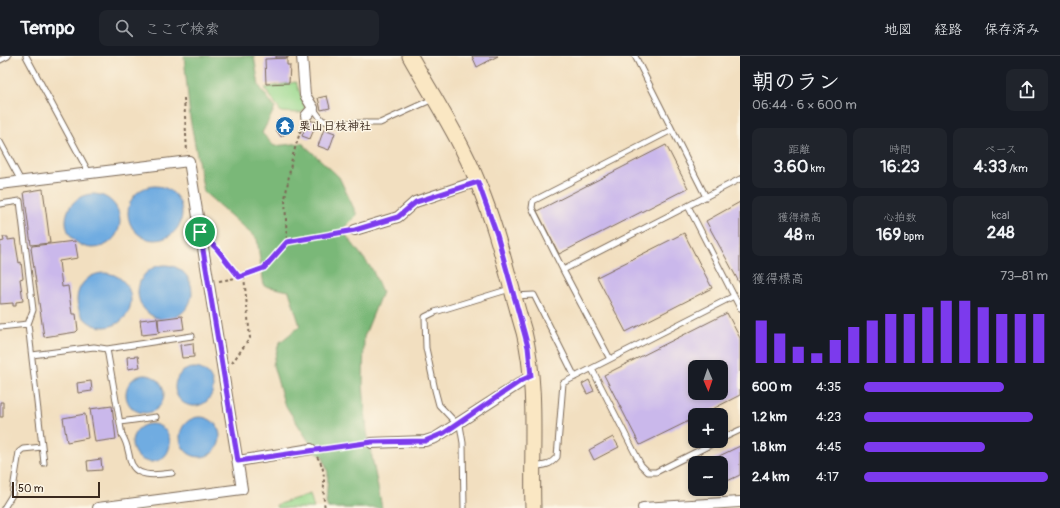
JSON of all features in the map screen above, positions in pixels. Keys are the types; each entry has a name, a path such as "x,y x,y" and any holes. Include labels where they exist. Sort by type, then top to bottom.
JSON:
{"street":[{"path":"302,56 305,95 309,112"},
{"path":"410,56 478,182 497,235 528,347 531,376 533,508"},
{"path":"0,184 189,161 242,489 137,506 98,508"},
{"path":"355,230 398,217 416,202 478,182"},
{"path":"372,442 425,441 435,438 531,376"},
{"path":"238,461 311,449"},
{"path":"643,508 706,506 740,502"}],"lane":[{"path":"0,60 8,56"},
{"path":"26,56 89,173"},
{"path":"635,56 706,197"},
{"path":"309,112 330,123 380,123 434,98"},
{"path":"610,359 532,208 533,201 672,130"},
{"path":"0,142 21,181"},
{"path":"563,270 740,179"},
{"path":"0,204 20,201 33,310 28,324 44,463"},
{"path":"688,206 740,308"},
{"path":"464,508 463,443 460,425 456,424 439,405 434,390 426,348 426,318 435,312 512,293 534,295 575,377"},
{"path":"533,466 542,466 552,463 556,457 563,383 734,296"},
{"path":"0,327 28,324"},
{"path":"32,355 94,347 107,349 192,336"},
{"path":"107,349 120,422 130,461 138,471 148,476 172,474"},
{"path":"592,369 641,465 648,472 656,472 704,448"},
{"path":"120,422 156,417"},
{"path":"728,436 740,430"},
{"path":"4,508 12,495 19,452 23,449 42,447"}],"path":[{"path":"184,98 188,161"},
{"path":"287,242 285,199 292,158 309,112"},
{"path":"208,283 244,276 264,268 287,242 355,230"},
{"path":"200,232 217,249 239,277"},
{"path":"223,375 250,338 244,276"},
{"path":"325,508 323,485 325,473 322,464 311,449 372,442"}],"green space":[{"path":"184,56 254,56 259,86 275,108 262,133 274,146 302,143 339,177 357,215 342,230 372,269 382,292 364,337 363,385 367,432 382,508 328,508 326,503 328,473 323,457 315,451 284,403 273,365 279,343 300,326 289,291 264,286 257,239 204,192 190,118"},
{"path":"296,82 306,110 300,113 281,112 265,88"},
{"path":"310,494 314,508 277,508 276,505"}],"water":[{"path":"155,186 165,188 174,194 180,203 182,213 180,223 174,232 165,238 155,240 145,238 136,232 130,223 128,213 130,203 136,194 145,188"},
{"path":"93,194 103,196 112,202 118,211 120,221 118,231 112,240 103,246 93,248 83,246 74,240 68,231 66,221 68,211 74,202 83,196"},
{"path":"165,265 175,267 184,273 190,282 192,292 190,302 184,311 175,317 165,319 155,317 146,311 140,302 138,292 140,282 146,273 155,267"},
{"path":"104,273 114,275 123,281 129,290 131,300 129,310 123,319 114,325 104,327 94,325 85,319 79,310 77,300 79,290 85,281 94,275"},
{"path":"194,368 204,371 210,377 213,387 210,397 204,403 194,406 184,403 178,397 175,387 178,377 184,371"},
{"path":"141,375 149,375 161,384 164,394 161,404 155,410 149,413 141,413 129,404 126,398 126,390 135,378"},
{"path":"200,417 208,419 214,423 218,429 220,437 218,445 214,451 208,455 200,457 192,455 186,451 182,445 180,437 182,429 186,423 192,419"},
{"path":"147,424 155,424 165,429 169,436 169,450 165,457 155,462 147,462 137,457 135,454 132,447 132,439 137,429 140,427"}],"building":[{"path":"276,56 288,56 288,58 276,58"},
{"path":"472,56 498,56 477,67"},
{"path":"287,58 287,65 290,65 289,83 266,84 265,59"},
{"path":"327,96 330,108 321,110 318,98"},
{"path":"284,118 285,120 287,119 292,126 290,127 292,129 281,137 276,130 281,127 278,122"},
{"path":"308,120 317,122 310,139 302,136"},
{"path":"324,129 335,133 329,150 318,146"},
{"path":"666,145 688,188 559,254 537,211"},
{"path":"43,189 50,243 31,245 24,192"},
{"path":"740,202 740,284 706,221"},
{"path":"684,233 712,288 626,332 597,277"},
{"path":"3,237 8,237 8,240 15,239 19,263 21,262 23,278 20,279 23,301 16,302 16,306 13,306 13,303 0,304 0,242 4,241"},
{"path":"75,241 78,258 59,261 62,287 68,286 72,314 76,314 78,330 76,332 44,337 31,248 32,246"},
{"path":"727,313 740,338 740,395 715,408 688,408 688,421 640,445 604,375"},
{"path":"182,316 184,329 159,332 158,319"},
{"path":"157,318 159,333 142,335 140,320"},
{"path":"193,343 194,357 182,358 180,345"},
{"path":"138,356 140,367 128,369 127,357"},
{"path":"589,380 594,391 587,394 582,384"},
{"path":"91,381 92,391 78,393 77,383"},
{"path":"0,402 3,402 3,417 0,417"},
{"path":"112,406 116,439 95,442 90,409"},
{"path":"85,414 88,438 67,442 63,418"},
{"path":"613,437 619,447 594,460 589,450"},
{"path":"740,446 740,475 728,481 728,456 719,456"},
{"path":"101,459 102,470 88,471 87,461"}],"place":[{"name":"栗山日枝神社","path":"285,126"}],"route":[{"path":"478,182 497,235 513,297 524,332 528,347 531,376 522,380 444,433 425,441 372,442 311,449 238,461 200,232 217,249 239,277 264,268 287,242 355,230 398,217 408,207 416,202 469,183 478,182"}]}
